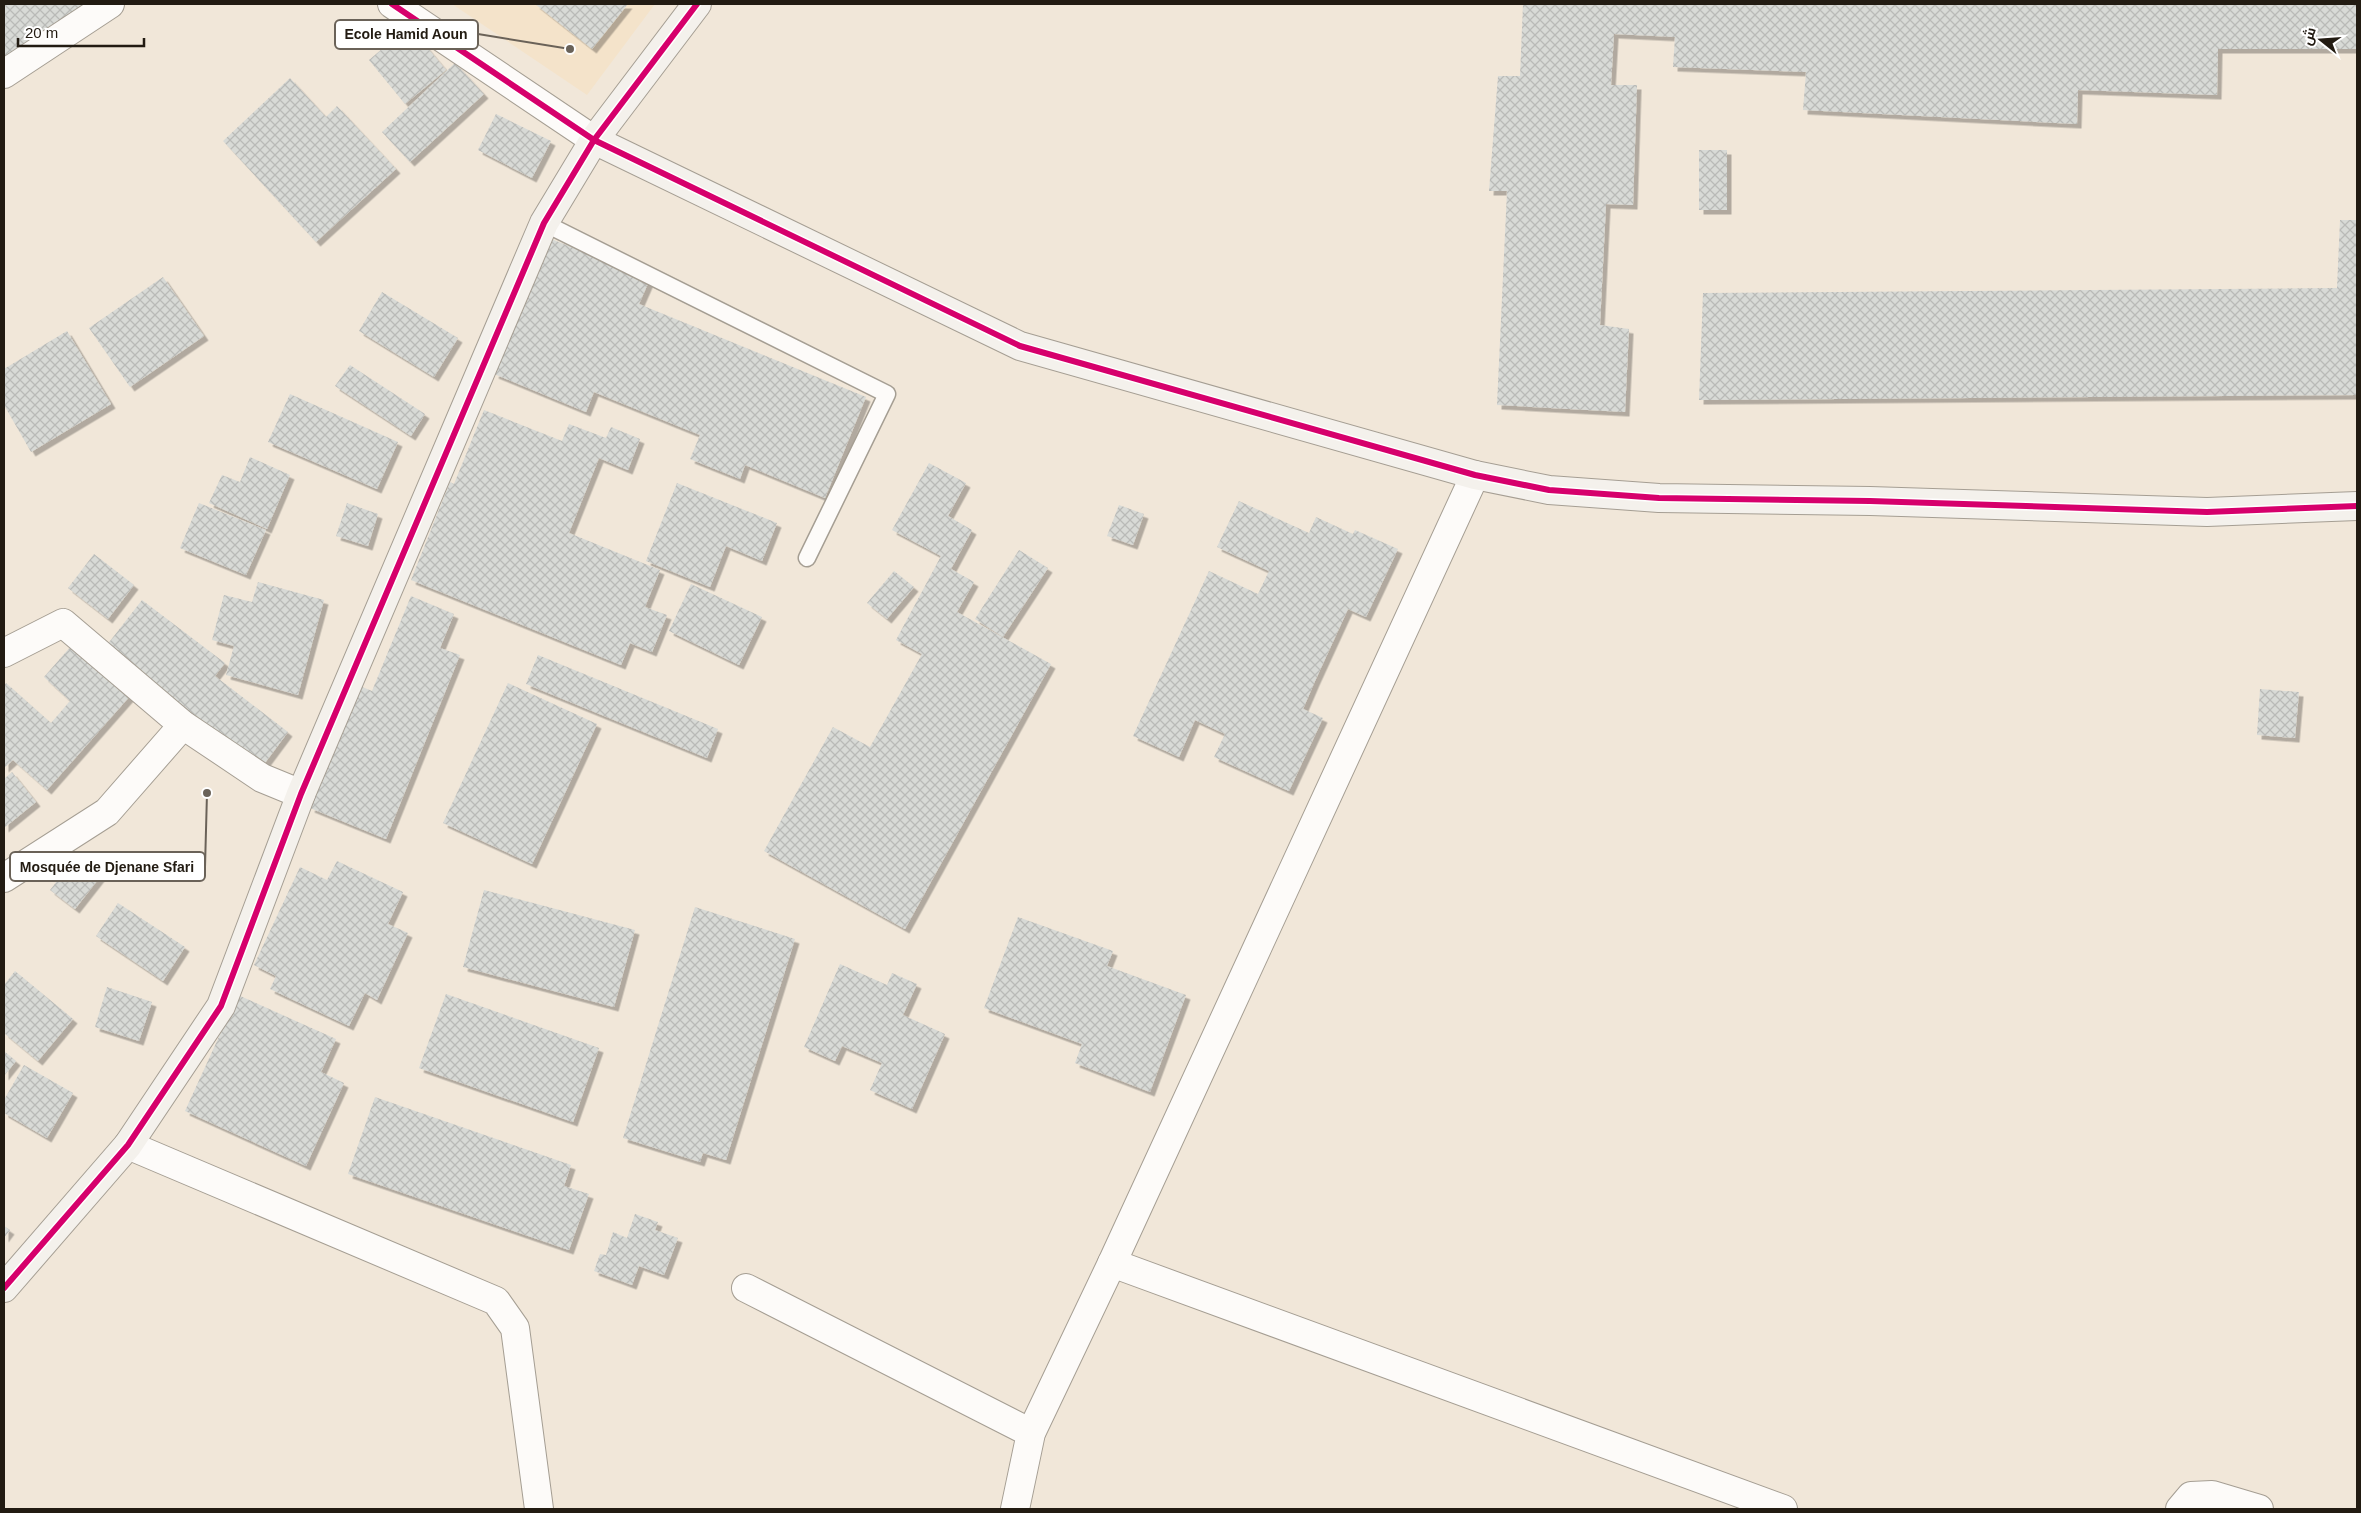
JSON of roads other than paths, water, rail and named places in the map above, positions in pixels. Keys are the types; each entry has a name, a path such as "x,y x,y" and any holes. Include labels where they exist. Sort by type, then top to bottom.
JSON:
{"street":[{"path":"4,74 110,4"},
{"path":"392,4 594,140 1020,346 1475,475 1549,490 1659,498 1870,501 2207,512 2357,506"},
{"path":"4,1288 128,1145 221,1006 301,794 544,223 594,140 697,4"},
{"path":"1016,1509 1031,1433 1112,1262 1475,475"},
{"path":"4,653 63,623 183,725 262,778 301,794"},
{"path":"4,878 107,812 183,725"},
{"path":"128,1145 496,1301 515,1328 539,1509"},
{"path":"1112,1262 1783,1509"},
{"path":"746,1288 1031,1433"},
{"path":"2180,1509 2191,1496 2212,1495 2259,1509"}],"lane":[{"path":"544,223 887,394 807,558"}],"place":[{"name":"Ecole Hamid Aoun","path":"570,49"},
{"name":"Mosquée de Djenane Sfari","path":"207,793"}]}
